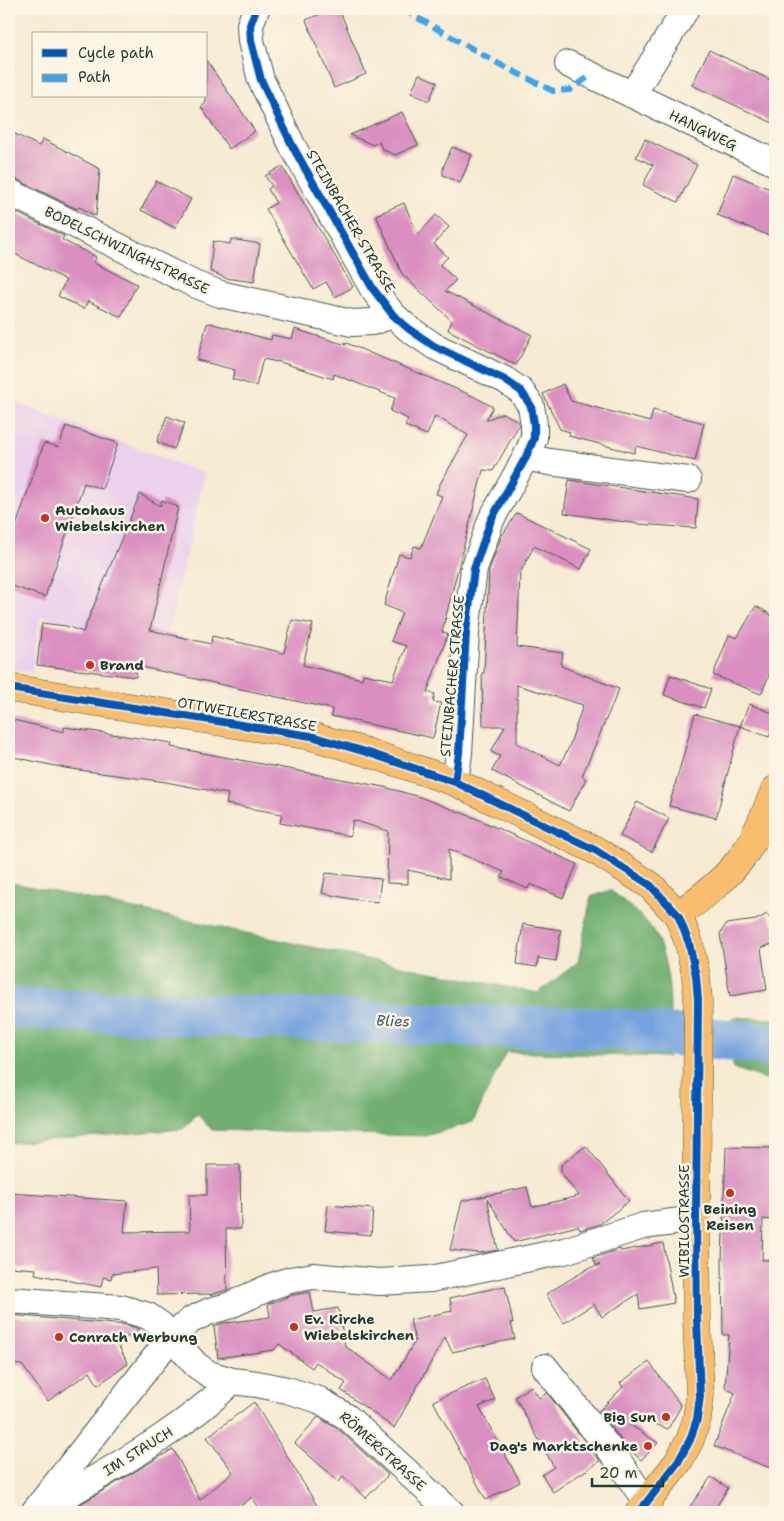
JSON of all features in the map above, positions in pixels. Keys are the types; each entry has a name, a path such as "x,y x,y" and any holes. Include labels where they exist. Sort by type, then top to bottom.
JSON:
{"main road":[{"name":"OTTWEILERSTRASSE","path":"9,688 311,736 455,782 594,850 650,885 678,915"},
{"path":"678,915 724,878 745,853 761,824 775,790"},
{"name":"WIBILOSTRASSE","path":"644,1506 678,1462 690,1440 697,1420 700,1396 696,1219 698,1000 696,976 689,942 678,915"}],"street":[{"name":"STEINBACHER STRASSE","path":"256,9 250,25 251,41 261,80 293,147 373,289 393,315 409,329 434,346 505,380 521,391 530,406 534,424 534,438 526,457 490,520 474,569 466,632 459,753 455,782"},
{"path":"632,95 686,9"},
{"name":"HANGWEG","path":"568,64 775,163"},
{"name":"BODELSCHWINGHSTRASSE","path":"9,192 194,284 220,294 352,323 372,322 393,315"},
{"path":"526,457 549,462 688,480"},
{"path":"34,1512 172,1336 191,1320 210,1311 228,1306 290,1280 313,1276 379,1282 431,1279 564,1251 643,1226 696,1219"},
{"name":"RÖMERSTRASSE","path":"9,1300 121,1308 148,1316 162,1325 196,1365 209,1374 232,1381 257,1384 319,1400 348,1417 451,1512"},
{"path":"545,1367 614,1454 638,1490 644,1506"},
{"name":"IM STAUCH","path":"38,1512 183,1422 217,1396 232,1381"}],"shaded area":[{"path":"9,400 205,474 165,645 79,636 78,623 40,616 32,673 9,668"}],"green space":[{"path":"9,882 395,965 538,993 578,962 591,897 610,890 648,924 656,935 662,950 669,995 668,1057 506,1052 473,1122 426,1136 212,1130 197,1114 183,1129 9,1143"},
{"path":"733,1017 775,1019 775,1082 733,1068"}],"building":[{"path":"332,9 339,9 366,74 334,88 306,20"},
{"path":"709,50 775,82 775,124 692,85"},
{"path":"208,63 255,131 229,149 201,107 206,103 206,98 208,98"},
{"path":"419,74 437,82 429,101 411,93"},
{"path":"402,112 418,145 395,155 382,149 379,142 373,145 350,135"},
{"path":"9,131 39,146 43,139 100,169 96,216 9,177"},
{"path":"645,139 697,165 678,202 643,185 653,165 636,157"},
{"path":"452,147 472,155 460,183 443,175 443,168"},
{"path":"282,166 353,287 335,297 326,282 313,289 266,209 276,203 268,189 272,186 265,176"},
{"path":"733,174 775,191 775,222 770,236 717,215"},
{"path":"156,181 191,199 175,228 141,210"},
{"path":"404,203 418,235 436,215 449,227 434,244 448,257 440,265 456,280 445,291 532,335 516,365 448,330 452,321 402,274 376,215"},
{"path":"9,209 64,236 62,240 96,257 94,263 137,284 121,317 88,301 84,309 58,296 66,280 9,251"},
{"path":"231,239 260,244 254,282 225,278 210,271 213,241 230,244"},
{"path":"210,323 271,340 272,335 292,339 295,329 346,345 344,342 473,396 493,407 486,420 503,413 518,421 519,425 493,471 483,470 442,632 448,634 427,692 435,694 433,702 441,703 433,738 331,716 332,709 137,666 136,677 37,665 42,623 66,626 83,632 140,494 160,506 162,500 178,507 150,630 211,644 212,636 284,653 292,620 313,624 303,665 362,679 363,674 393,680 406,646 391,641 402,613 384,605 399,554 410,557 414,546 421,548 442,496 436,494 440,484 468,435 435,416 427,435 405,426 408,419 390,411 395,398 334,374 333,379 277,361 263,359 256,386 232,379 235,370 197,360 207,324"},
{"path":"563,384 571,401 650,422 653,410 704,423 695,461 636,446 634,453 569,436 570,432 560,429 543,394"},
{"path":"167,416 185,423 174,449 157,442"},
{"name":"Autohaus Wiebelskirchen","path":"66,426 118,443 102,489 84,483 45,597 9,585 9,547 44,443 59,447"},
{"path":"569,480 698,499 696,528 639,524 564,513"},
{"path":"517,513 591,549 581,569 534,546 520,573 517,647 563,653 561,666 619,689 582,776 586,779 569,811 492,771 500,756 491,752 505,726 483,726 482,673 484,673 489,570 501,537","holes":["517,685 583,705 569,747 560,765 517,743"]},
{"path":"756,606 775,617 775,675 770,673 761,694 713,675 729,635 737,638"},
{"path":"670,675 711,689 704,708 664,695"},
{"path":"749,704 775,714 775,722 769,737 740,726"},
{"path":"695,714 740,726 716,818 669,806"},
{"path":"9,719 64,732 64,727 172,743 171,747 384,787 420,797 475,818 577,864 563,898 530,884 528,889 501,877 504,872 449,849 449,879 408,870 408,884 387,883 388,831 353,820 350,836 280,823 282,814 226,804 228,794 166,782 65,768 9,756"},
{"path":"637,802 669,818 652,852 620,836"},
{"path":"326,873 381,879 378,902 322,893"},
{"path":"767,914 775,926 775,943 761,948 767,990 730,996 720,934 726,924 756,920"},
{"path":"523,924 561,930 556,961 538,958 537,967 517,964"},
{"path":"586,1146 629,1201 600,1224 580,1230 578,1226 514,1242 487,1198 498,1250 480,1253 450,1250 462,1201 527,1187 532,1207 579,1196 561,1173 561,1165"},
{"path":"726,1147 774,1148 771,1220 763,1219 762,1260 775,1260 775,1470 714,1446 735,1393 725,1388 729,1335 723,1335 722,1260"},
{"path":"207,1165 240,1165 241,1229 226,1229 227,1290 210,1295 157,1295 156,1269 112,1274 111,1279 103,1277 101,1287 35,1274 36,1269 9,1267 9,1193 127,1201 124,1232 190,1231 189,1195 207,1195"},
{"path":"328,1205 373,1209 371,1235 325,1231"},
{"path":"663,1243 674,1303 640,1309 638,1294 602,1317 594,1304 564,1323 546,1294 589,1268 600,1265 596,1265 593,1258 620,1249 621,1251"},
{"path":"505,1286 515,1339 452,1352 445,1337 394,1428 341,1390 346,1383 316,1362 312,1368 279,1344 274,1350 218,1358 214,1326 227,1322 270,1317 268,1304 293,1295 310,1292 314,1312 338,1308 345,1346 392,1380 415,1341 410,1320 452,1311 450,1298"},
{"path":"9,1315 127,1325 139,1329 117,1343 128,1364 98,1385 90,1372 48,1401 22,1365 9,1364"},
{"path":"649,1362 681,1406 668,1429 634,1416 629,1424 658,1443 641,1460 625,1445 599,1411 623,1387 620,1383"},
{"path":"485,1379 495,1400 479,1407 520,1482 486,1500 433,1401"},
{"path":"531,1386 539,1398 547,1393 600,1461 553,1492 542,1475 554,1467 515,1397"},
{"path":"254,1402 321,1512 262,1512 252,1497 233,1512 67,1512 173,1449 200,1500 233,1472 207,1437"},
{"path":"318,1417 338,1429 388,1475 366,1498 343,1476 339,1482 295,1443"},
{"path":"711,1477 728,1488 713,1512 686,1512"}],"waterway":[{"name":"Blies","path":"9,1008 512,1027 606,1028 756,1043 775,1047"}],"marked path":[{"path":"402,9 501,65 553,91 570,90 591,75"}],"cycle path":[{"path":"256,9 250,25 251,41 261,80 293,147 373,289 393,315 409,329 434,346 505,380 521,391 531,406 534,438 526,457 491,520 474,569 466,632 459,753 455,782"},
{"path":"9,688 311,736 455,782 595,850 650,885 678,915 689,943 696,976 698,1000 696,1219 700,1396 697,1419 690,1440 678,1462 639,1512"}],"place":[{"name":"Autohaus Wiebelskirchen","path":"45,518"},
{"name":"Brand","path":"90,665"},
{"name":"Beining Reisen","path":"730,1193"},
{"name":"Ev. Kirche Wiebelskirchen","path":"294,1327"},
{"name":"Conrath Werbung","path":"59,1337"},
{"name":"Big Sun","path":"666,1417"},
{"name":"Dag's Marktschenke","path":"648,1446"}]}
